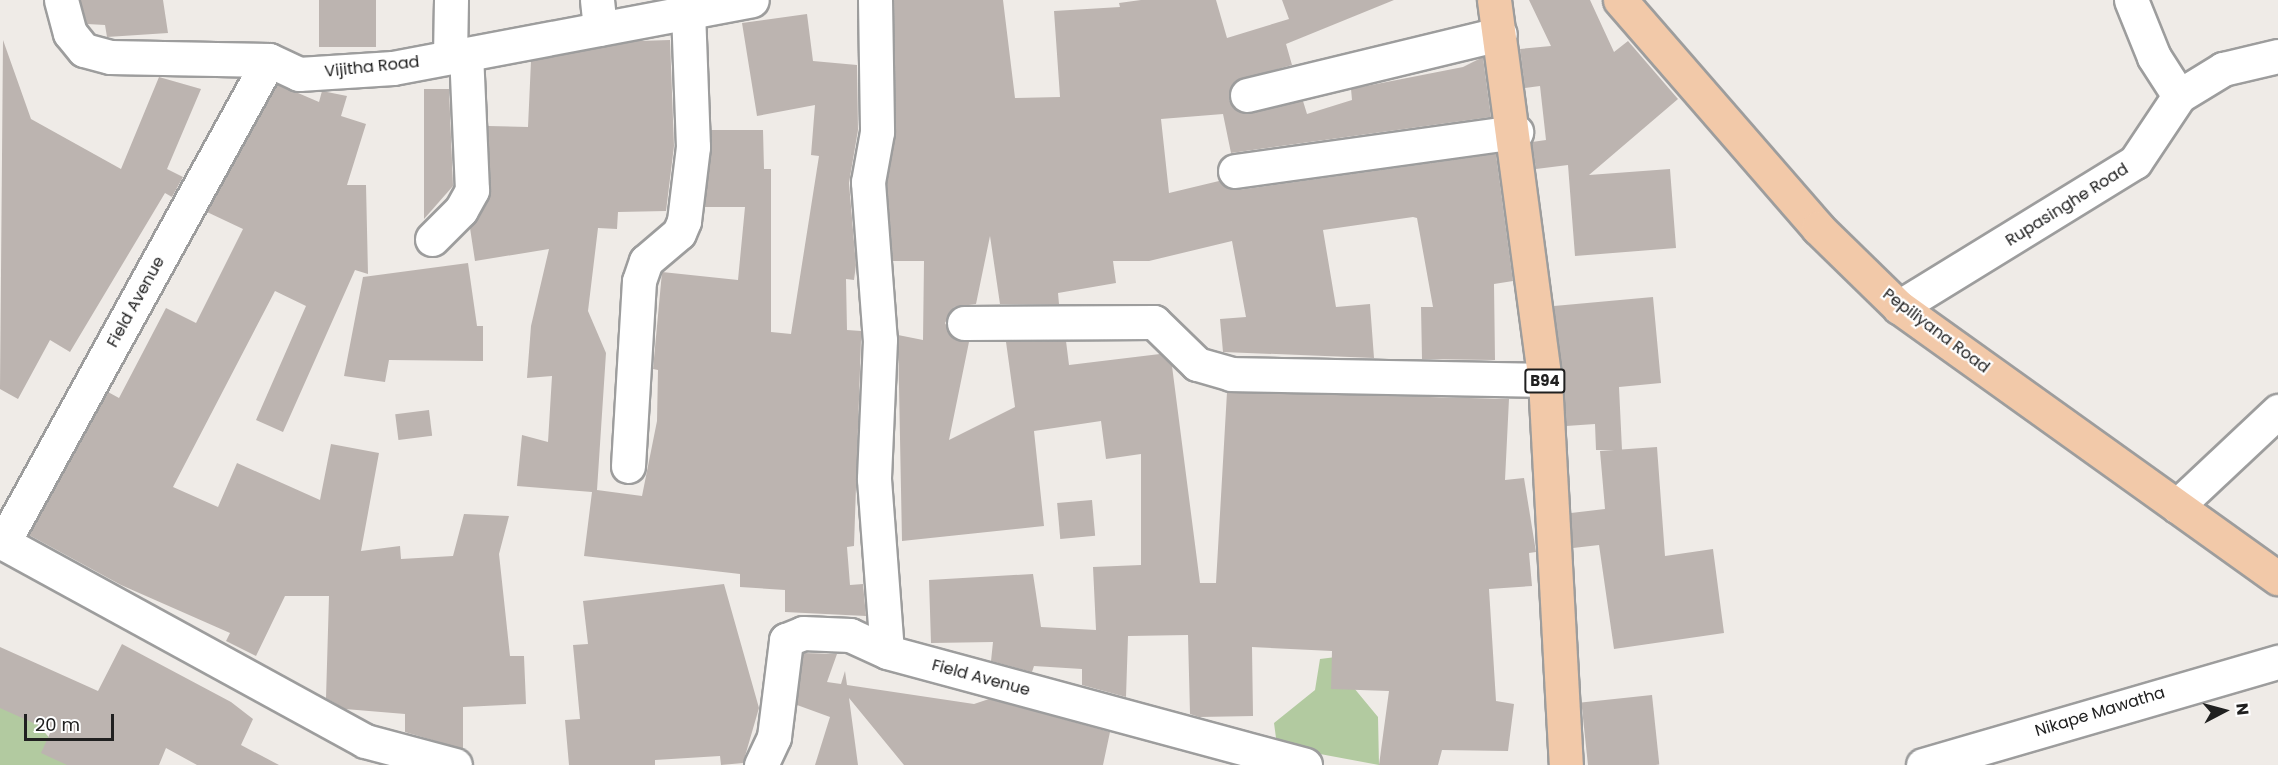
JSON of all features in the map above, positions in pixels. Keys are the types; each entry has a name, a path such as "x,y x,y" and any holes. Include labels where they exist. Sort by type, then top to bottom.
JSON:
{"main road":[{"name":"B94","path":"1494,0 1516,132 1545,380 1566,765"},
{"name":"Pepiliyana Road","path":"1620,0 1818,228 1899,307 2278,578"}],"street":[{"name":"Vijitha Road","path":"61,0 70,33 93,52 269,60 300,74 393,68 458,55 598,14 688,9 752,0"},
{"path":"432,239 461,210 472,190 451,0"},
{"path":"875,0 877,132 868,182 880,340 874,479 887,652"},
{"path":"2131,0 2154,57 2179,96"},
{"path":"628,466 639,281 646,261 679,233 684,221 693,147 688,9"},
{"path":"1247,95 1500,34"},
{"name":"Rupasinghe Road","path":"1899,307 2135,162 2179,96 2223,69 2278,56"},
{"name":"Field Avenue","path":"269,60 2,542 365,741 455,765"},
{"path":"1235,171 1516,132"},
{"path":"963,323 1154,322 1197,364 1232,374 1545,380"},
{"path":"2177,506 2278,411"},
{"name":"Field Avenue","path":"761,765 774,737 786,640 803,633 850,635 887,652 1305,765"},
{"name":"Nikape Mawatha","path":"1923,765 2278,662"}],"green space":[{"path":"1344,656 1344,676 1378,717 1379,765 1304,751 1276,738 1274,723 1315,690 1320,659"},
{"path":"0,681 66,757 130,765 0,765"}],"building":[{"path":"80,0 163,0 168,33 107,37 105,25 87,24"},
{"path":"319,0 376,0 376,47 319,47"},
{"path":"894,0 1003,0 1015,98 1060,97 1054,11 1120,7 1119,3 1141,0 1216,0 1227,38 1289,19 1282,0 1394,0 1286,44 1292,65 1235,81 1229,100 1242,113 1303,101 1307,114 1352,100 1351,89 1463,67 1483,57 1491,117 1231,153 1223,114 1161,119 1169,193 1219,181 1238,190 1496,154 1513,281 1494,284 1495,360 1422,359 1421,307 1433,307 1417,218 1413,217 1323,230 1336,307 1370,304 1374,358 1223,352 1220,319 1246,317 1232,241 1149,261 1113,261 1116,283 1058,293 1059,304 1000,304 990,236 976,304 954,307 945,323 954,339 969,342 949,440 1015,407 1006,342 1066,341 1069,365 1160,354 1172,366 1200,583 1216,583 1227,392 1509,399 1505,480 1524,478 1536,552 1529,553 1532,586 1489,589 1496,701 1514,704 1508,751 1442,750 1438,765 1379,765 1389,691 1331,689 1332,651 1252,647 1253,716 1199,717 1190,714 1188,635 1128,636 1126,697 1082,685 1082,669 1034,666 1032,672 991,661 993,642 931,643 929,580 1033,574 1041,627 1096,630 1093,567 1141,565 1141,454 1106,459 1101,421 1034,431 1044,526 902,541 898,335 923,340 924,261 893,261 887,183 896,132"},
{"path":"1529,0 1590,0 1614,52 1628,41 1678,99 1589,175 1670,169 1676,248 1575,256 1568,165 1536,169 1532,142 1546,140 1540,86 1525,88 1520,49 1551,46"},
{"path":"807,14 813,61 857,65 858,130 849,183 856,265 854,280 846,279 847,330 861,331 861,340 854,546 847,547 850,585 863,584 866,616 785,612 785,590 740,587 740,574 584,556 592,492 517,486 522,435 548,442 552,376 527,378 531,326 549,249 475,261 470,228 491,190 488,126 528,127 531,61 638,41 670,40 674,146 666,211 618,212 617,229 598,228 588,311 606,353 597,490 642,496 657,421 658,370 653,369 662,272 738,280 745,207 705,207 711,130 763,130 764,169 771,169 771,332 791,334 819,156 811,155 815,105 757,116 742,23"},
{"path":"3,40 31,119 121,169 159,77 201,89 167,169 183,177 172,197 165,193 70,352 50,340 18,399 0,389"},
{"path":"277,84 319,102 322,91 347,96 341,116 366,124 347,185 366,185 368,274 355,270 283,432 256,420 306,306 275,291 173,487 218,507 237,463 320,500 331,444 379,453 361,551 400,546 401,559 453,556 464,514 509,516 499,554 510,656 524,656 526,704 463,707 463,749 405,732 405,714 345,709 326,698 329,596 285,596 256,656 226,641 230,633 121,585 29,535 108,392 119,398 166,308 196,323 243,229 207,212"},
{"path":"424,89 449,89 453,186 424,219"},
{"path":"468,263 477,326 483,326 483,361 389,360 385,382 344,376 363,277"},
{"path":"1653,297 1661,383 1619,387 1622,450 1596,450 1595,424 1566,426 1554,306"},
{"path":"429,410 432,436 398,440 395,414"},
{"path":"1657,447 1665,556 1713,549 1724,633 1614,649 1599,545 1573,548 1571,513 1605,509 1600,451"},
{"path":"1092,500 1095,536 1060,539 1057,503"},
{"path":"724,584 759,708 743,763 721,765 720,756 655,760 655,765 569,765 565,720 580,719 573,645 588,644 583,601"},
{"path":"122,644 231,702 253,719 241,745 279,765 197,765 166,748 159,765 67,765 41,753 51,731 0,708 0,647 98,691"},
{"path":"803,653 837,654 827,682 841,684 845,671 847,685 974,704 989,699 1110,732 1103,765 904,765 849,698 858,765 815,765 830,717 797,705"},
{"path":"1652,695 1659,765 1588,765 1581,702"}]}
